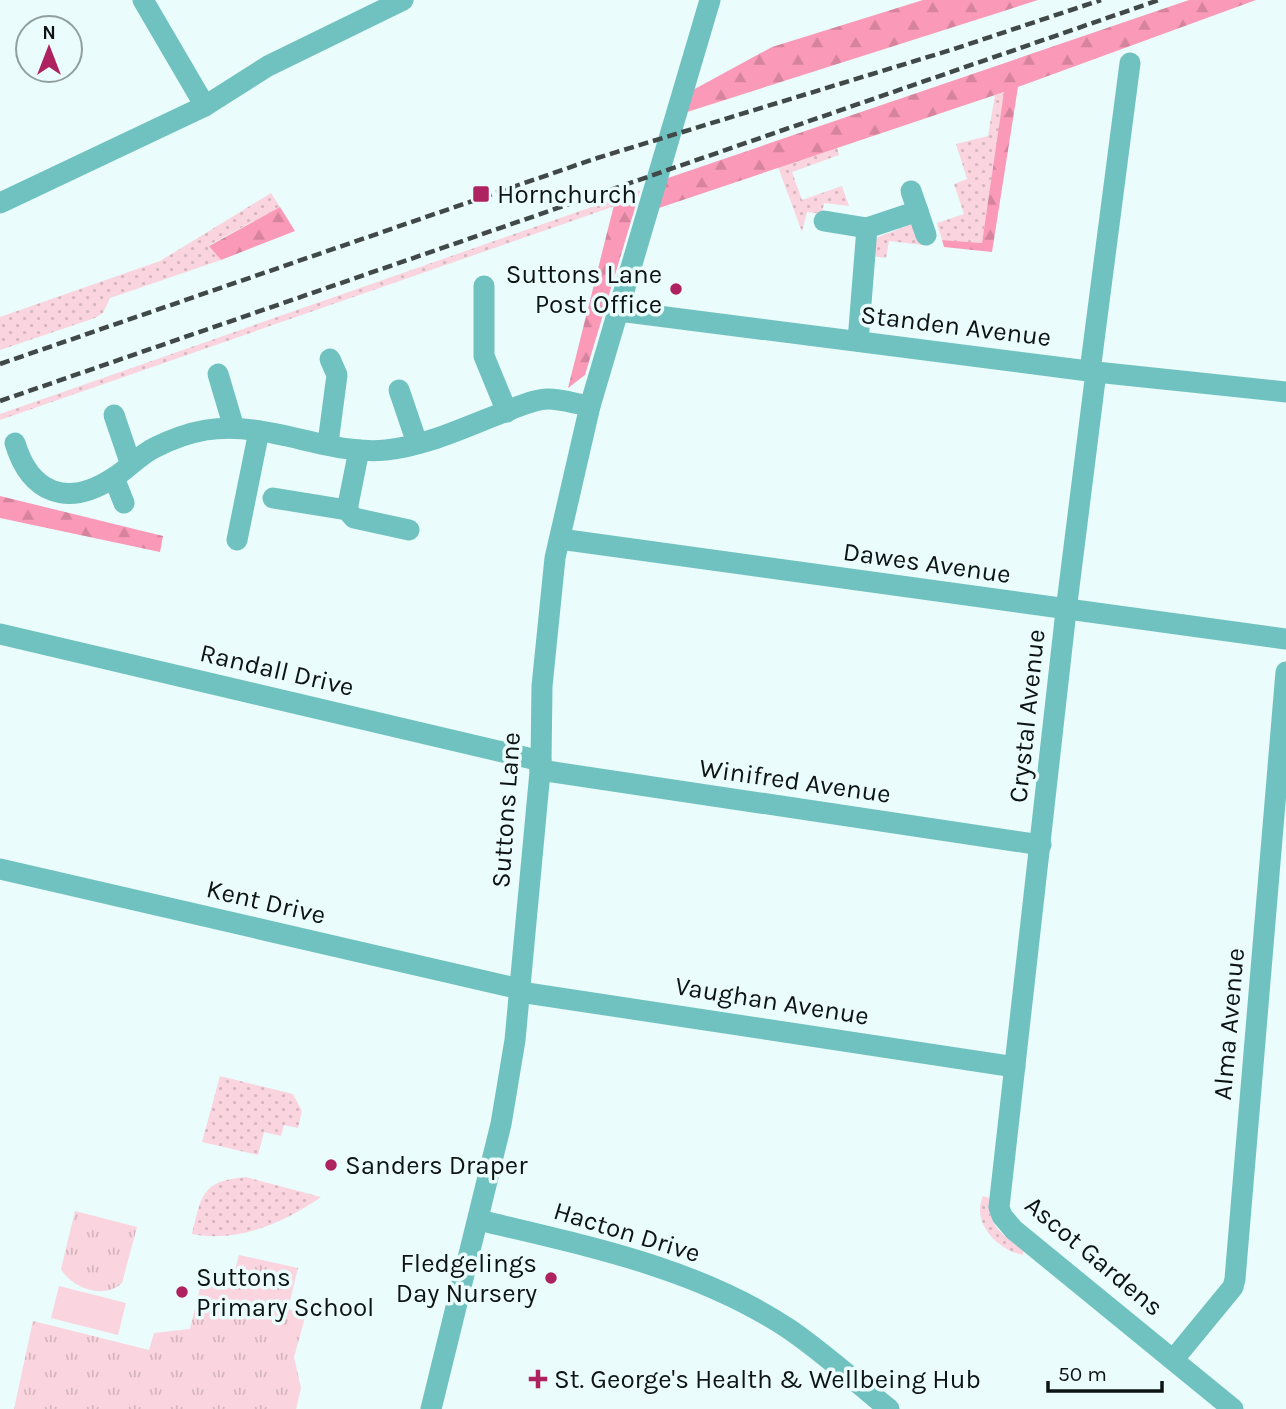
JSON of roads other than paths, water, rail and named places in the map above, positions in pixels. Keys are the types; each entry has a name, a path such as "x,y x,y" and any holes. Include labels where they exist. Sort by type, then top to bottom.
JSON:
{"street":[{"path":"143,0 205,106"},
{"path":"0,203 205,106 268,66 403,0"},
{"name":"Suttons Lane","path":"431,1409 501,1124 520,990 541,765 543,672 560,539 590,407 710,0"},
{"name":"Crystal Avenue","path":"1016,1067 1130,63"},
{"path":"824,221 867,228 914,201 926,235"},
{"path":"858,341 867,228"},
{"path":"484,286 484,356 507,412"},
{"name":"Standen Avenue","path":"619,311 1093,372 1286,392"},
{"path":"328,443 337,376 330,359"},
{"path":"218,374 234,428"},
{"path":"399,390 417,443"},
{"path":"15,443 28,475 40,486 54,492 76,491 114,478 130,462 182,436 234,428 359,450 382,450 417,443 545,399 590,407"},
{"path":"114,415 130,462"},
{"path":"237,540 259,431"},
{"path":"347,510 359,450"},
{"path":"114,478 124,503"},
{"path":"273,498 347,510 354,518 408,530"},
{"name":"Dawes Avenue","path":"560,539 1066,611 1286,639"},
{"name":"Randall Drive","path":"0,634 541,765"},
{"name":"Alma Avenue","path":"1173,1360 1233,1287 1235,1279 1286,671"},
{"name":"Winifred Avenue","path":"541,765 1041,845"},
{"name":"Kent Drive","path":"0,869 520,990"},
{"name":"Vaughan Avenue","path":"520,990 1016,1067"},
{"name":"Ascot Gardens","path":"1016,1067 1000,1194 1002,1216 1014,1230 1233,1409"},
{"name":"Hacton Drive","path":"479,1220 632,1257 696,1280 788,1329 889,1409"}],"railway":[{"path":"0,364 594,159 954,49 1101,0"},
{"path":"0,401 1159,0"}],"place":[{"name":"Hornchurch","path":"481,194"},
{"name":"Suttons Lane Post Office","path":"676,289"},
{"name":"Sanders Draper","path":"331,1165"},
{"name":"Fledgelings Day Nursery","path":"551,1278"},
{"name":"Suttons Primary School","path":"182,1292"},
{"name":"St. George's Health & Wellbeing Hub","path":"538,1379"}]}
